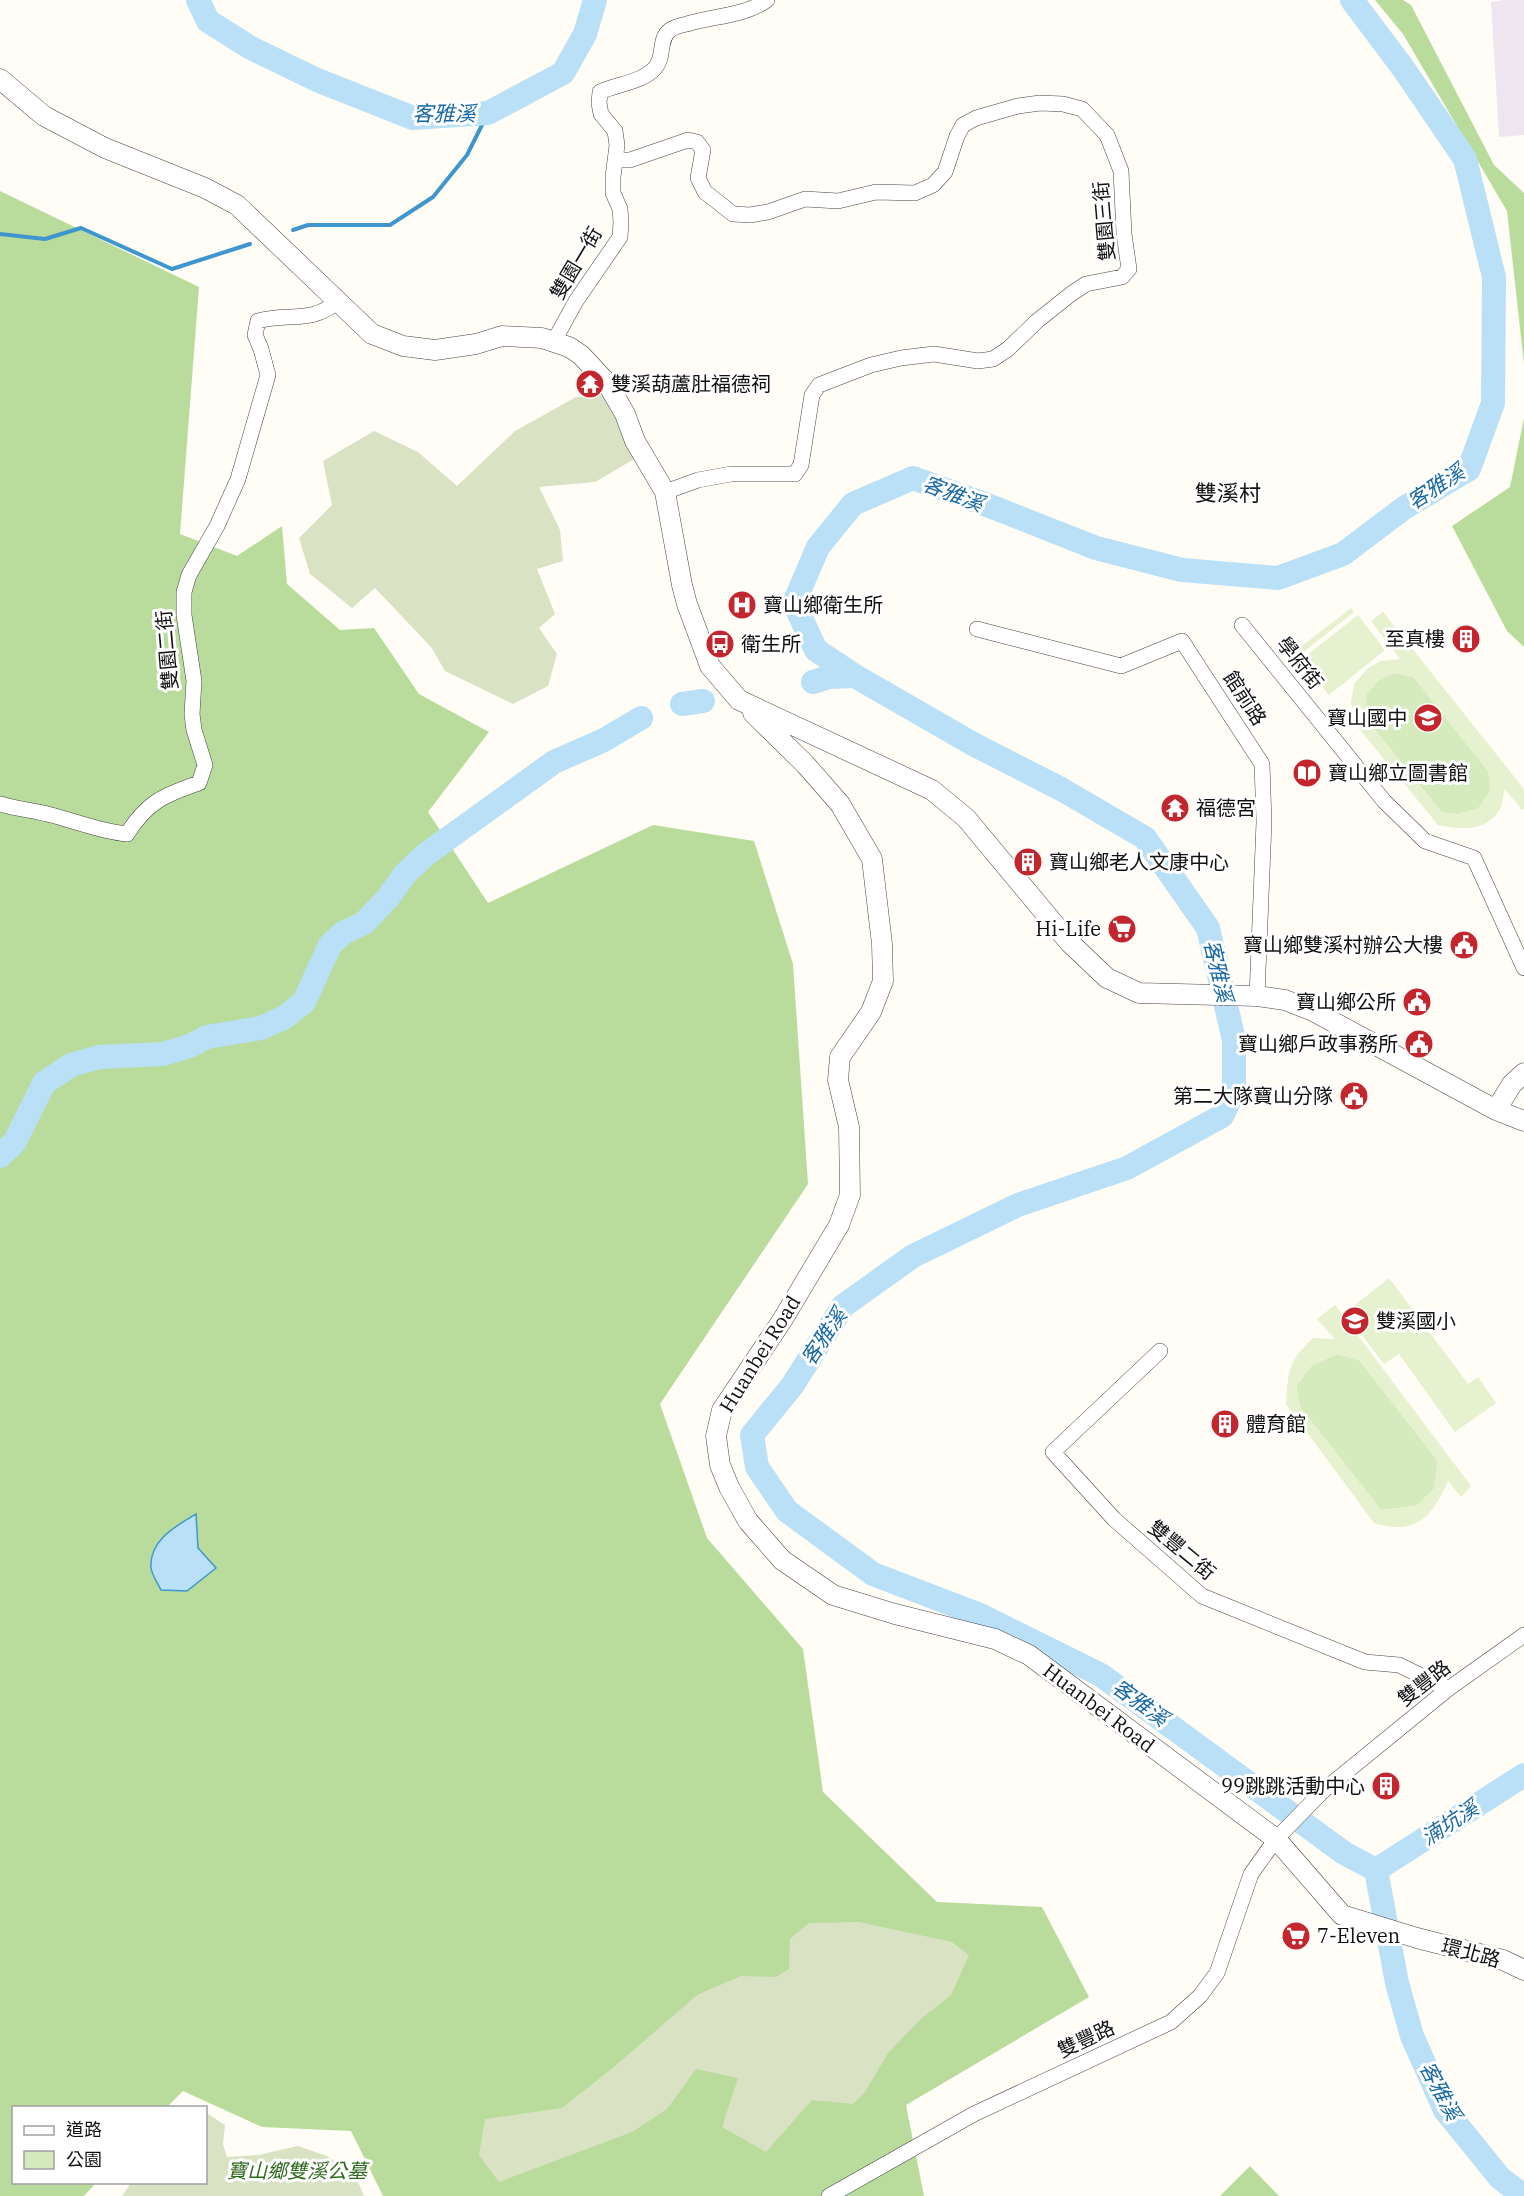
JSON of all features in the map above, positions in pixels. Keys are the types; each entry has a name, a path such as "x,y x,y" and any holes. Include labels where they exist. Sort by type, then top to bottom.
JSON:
{"street":[{"name":"雙園一街","path":"554,341 576,301 620,237 620,209 613,193 616,160 615,130 601,114 600,92 644,76 656,67 662,56 663,38 670,29 706,18 746,12 766,0"},
{"path":"0,79 44,116 105,148 205,188 237,205 372,334 387,341 419,349 456,348 502,336 532,337 569,346 581,355 607,384 625,414 635,441 665,492"},
{"name":"雙園三街","path":"616,160 630,160 688,140 698,142 703,150 698,178 705,192 733,214 768,213 805,199 820,198 838,201 876,192 915,193 933,185 945,172 963,125 996,112 1040,103 1063,104 1082,109 1107,135 1121,171 1124,234 1129,269 1122,277 1086,284 1037,321 1008,349 993,359 978,361 934,354 901,358 871,365 819,385 812,395 801,465 795,474 731,474 698,480 665,492"},
{"name":"雙園二街","path":"0,804 44,813 112,833 127,834 138,817 169,793 199,783 205,765 194,730 192,714 194,681 184,615 184,592 189,575 217,526 238,479 268,375 266,363 255,335 258,321 270,318 313,316 327,311 338,301"},
{"name":"Huanbei Road","path":"665,492 682,585 710,666 739,700 783,741 840,804 872,859 882,944 883,981 871,1012 840,1057 838,1080 849,1127 850,1195 839,1225 783,1319 722,1410 716,1436 720,1465 729,1487 748,1521 782,1560 833,1595 896,1614 995,1639 1029,1655 1276,1839"},
{"name":"學府街","path":"1242,625 1384,801 1425,841 1474,858 1524,968"},
{"name":"館前路","path":"977,629 1121,666 1182,640 1262,764 1264,822 1257,996"},
{"path":"739,700 932,790 966,818 1070,943 1107,978 1139,993 1257,996 1285,1000 1313,1011 1496,1110 1524,1121"},
{"path":"1496,1110 1512,1084 1524,1073"},
{"name":"雙豐二街","path":"1160,1351 1053,1452 1114,1520 1202,1596 1365,1662 1399,1665 1448,1689"},
{"name":"雙豐路","path":"829,2196 974,2114 1171,2022 1200,1996 1217,1973 1251,1874 1276,1839 1324,1790 1448,1689 1524,1635"},
{"name":"環北路","path":"1276,1839 1342,1915 1503,1960 1524,1970"}],"shaded area":[{"path":"1524,0 1524,135 1499,137 1491,2"}],"green space":[{"path":"1375,0 1403,0 1411,5 1494,165 1524,193 1524,364 1507,211 1403,34"},
{"path":"0,191 199,287 180,534 237,556 282,526 287,584 340,630 374,628 419,694 489,732 428,812 488,903 653,825 754,841 793,964 808,1184 660,1404 707,1538 803,1649 823,1792 937,1902 1042,1907 1089,1997 906,2105 924,2196 383,2196 351,2131 262,2127 183,2091 168,2106 12,2106 12,2184 95,2184 84,2196 0,2196"},
{"path":"608,394 636,458 595,482 539,487 560,530 563,561 537,569 555,614 539,628 557,654 548,686 513,704 445,671 431,647 375,588 352,608 310,574 299,538 332,505 323,461 374,431 418,452 457,486 515,431 576,397"},
{"path":"1524,418 1524,647 1507,631 1452,526 1510,487"},
{"path":"1351,608 1354,612 1302,653 1298,649"},
{"path":"1383,612 1524,789 1524,809 1522,810 1505,789 1500,809 1488,822 1472,828 1438,825 1357,726 1351,702 1354,684 1368,668 1381,661 1400,659 1371,621","holes":["1394,673 1413,677 1488,771 1491,790 1478,809 1457,814 1442,812 1368,721 1366,695 1379,680"]},
{"path":"1358,615 1385,650 1329,695 1301,660"},
{"path":"1394,673 1413,676 1488,771 1491,790 1478,809 1457,814 1442,813 1368,721 1365,695 1379,680"},
{"path":"1389,1278 1468,1384 1478,1377 1496,1403 1455,1432 1399,1354 1384,1364 1345,1313"},
{"path":"1335,1305 1471,1486 1461,1497 1448,1481 1436,1505 1421,1520 1401,1527 1374,1523 1286,1404 1291,1368 1305,1346 1313,1338 1335,1339 1317,1319","holes":["1337,1354 1359,1360 1438,1461 1434,1489 1416,1506 1381,1510 1300,1407 1296,1386 1312,1365"]},
{"path":"1337,1354 1359,1360 1438,1461 1434,1489 1416,1506 1381,1510 1300,1407 1296,1386 1312,1365"},
{"path":"859,1922 952,1942 969,1955 951,1995 922,2018 888,2053 865,2092 853,2104 812,2100 766,2152 722,2127 738,2078 696,2069 667,2109 632,2132 499,2182 479,2155 485,2119 562,2108 614,2067 697,1995 741,1976 776,1977 789,1969 790,1939 809,1923"},
{"name":"寶山鄉雙溪公墓","path":"207,2114 225,2125 223,2144 227,2157 258,2155 298,2146 327,2156 349,2171 359,2184 364,2196 122,2196 130,2184 207,2184"},
{"path":"1250,2166 1279,2196 1220,2196"}],"water":[{"path":"196,1514 198,1548 216,1568 187,1591 161,1590 151,1568 154,1549 165,1535"}],"waterway":[{"name":"客雅溪","path":"198,0 208,21 251,48 317,80 413,118 488,113 563,73 585,34 595,0"},
{"name":"客雅溪","path":"1352,0 1403,68 1465,159 1494,277 1493,403 1469,469 1404,508 1343,554 1278,578 1182,570 1096,548 913,478 853,504 818,547 794,603 816,650 855,676 973,744 1061,789 1145,838 1208,928 1234,1040 1234,1091 1222,1116 1127,1168 1018,1205 913,1256 843,1306 792,1386 752,1435 757,1467 787,1511 873,1574 980,1615 1101,1675 1344,1853 1376,1870 1397,1983 1412,2036 1445,2110 1500,2178 1524,2196"},
{"path":"293,230 308,225 390,225 433,197 467,155 488,113"},
{"path":"0,234 45,239 81,228 172,269 250,244"},
{"path":"813,682 829,677 855,676"},
{"path":"682,704 703,701"},
{"path":"0,1156 14,1143 44,1083 71,1065 99,1057 163,1054 190,1046 207,1037 261,1028 285,1017 304,1002 330,945 343,933 364,923 387,899 405,874 425,855 554,762 604,740 641,718"},
{"name":"湳坑溪","path":"1376,1870 1524,1775"}],"place":[{"name":"雙溪葫蘆肚福德祠","path":"590,384"},
{"name":"寶山鄉衛生所","path":"742,605"},
{"name":"至真樓","path":"1466,639"},
{"name":"衛生所","path":"720,644"},
{"name":"寶山國中","path":"1428,718"},
{"name":"寶山鄉立圖書館","path":"1307,773"},
{"name":"福德宮","path":"1175,808"},
{"name":"寶山鄉老人文康中心","path":"1028,862"},
{"name":"Hi-Life","path":"1122,929"},
{"name":"寶山鄉雙溪村辦公大樓","path":"1464,945"},
{"name":"寶山鄉公所","path":"1417,1002"},
{"name":"寶山鄉戶政事務所","path":"1419,1044"},
{"name":"第二大隊寶山分隊","path":"1354,1096"},
{"name":"雙溪國小","path":"1355,1321"},
{"name":"體育館","path":"1225,1424"},
{"name":"99跳跳活動中心","path":"1386,1786"},
{"name":"7-Eleven","path":"1296,1936"}],"district":[{"name":"雙溪村","path":"1228,493"}]}
